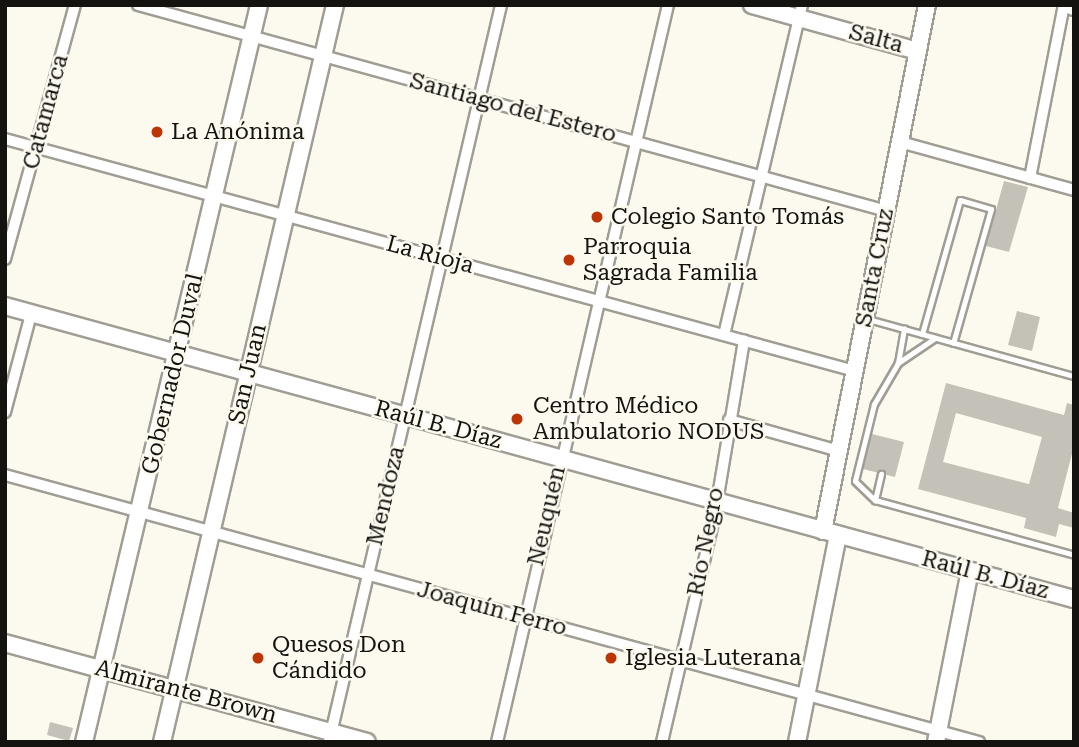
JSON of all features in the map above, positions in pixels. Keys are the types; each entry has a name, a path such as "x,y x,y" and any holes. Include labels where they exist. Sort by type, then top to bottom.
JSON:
{"street":[{"name":"Catamarca","path":"5,259 75,5"},
{"name":"Santiago del Estero","path":"138,5 887,211"},
{"name":"Gobernador Duval","path":"84,742 259,5"},
{"name":"San Juan","path":"162,742 335,5"},
{"name":"Mendoza","path":"330,737 501,5"},
{"name":"Neuquén","path":"497,742 560,459 668,5"},
{"name":"Salta","path":"752,5 801,12 918,51"},
{"name":"Santa Cruz","path":"797,742 831,533 839,451 927,5"},
{"path":"1030,178 1069,6"},
{"path":"724,335 801,12"},
{"name":"La Rioja","path":"5,139 855,370"},
{"path":"900,142 1074,190"},
{"name":"Raúl B. Díaz","path":"5,306 1074,599"},
{"path":"5,412 31,314"},
{"name":"Río Negro","path":"662,742 716,501 744,340"},
{"path":"729,420 839,451"},
{"name":"Joaquín Ferro","path":"5,475 806,694 937,736 979,742"},
{"path":"937,736 970,571"},
{"name":"Almirante Brown","path":"5,643 174,689 330,737 367,742"}],"lane":[{"path":"922,334 960,200 991,209 953,343"},
{"path":"865,318 1074,376"},
{"path":"904,329 898,363 874,404 855,481 875,500 1074,555"},
{"path":"898,363 935,338"},
{"path":"875,500 881,474"}],"building":[{"path":"1004,181 1028,187 1009,252 986,246"},
{"path":"1017,311 1040,317 1032,351 1008,345"},
{"path":"946,383 1064,415 1067,403 1074,405 1074,446 1058,508 1074,513 1074,528 1059,524 1056,537 1024,528 1026,518 918,489","holes":["956,413 1042,437 1029,484 943,462"]},
{"path":"872,434 904,442 895,477 863,469"},
{"path":"50,722 73,728 69,741 47,735"}],"place":[{"name":"La Anónima","path":"157,132"},
{"name":"Colegio Santo Tomás","path":"597,217"},
{"name":"Parroquia Sagrada Familia","path":"569,260"},
{"name":"Centro Médico Ambulatorio NODUS","path":"517,419"},
{"name":"Quesos Don Cándido","path":"258,658"},
{"name":"Iglesia Luterana","path":"611,658"}]}
